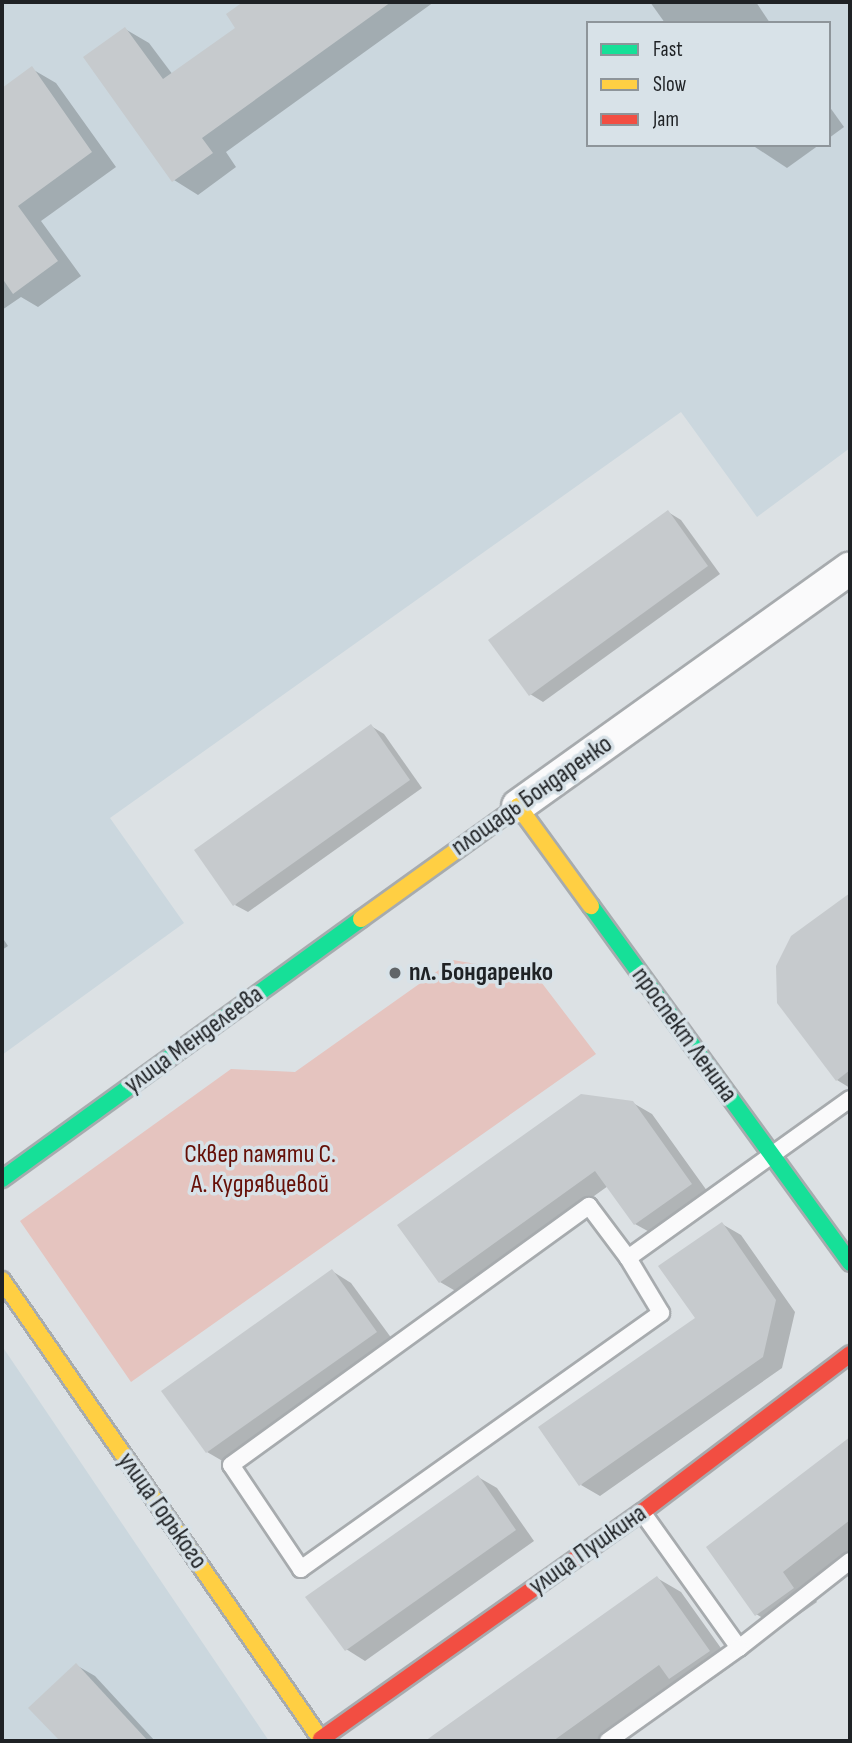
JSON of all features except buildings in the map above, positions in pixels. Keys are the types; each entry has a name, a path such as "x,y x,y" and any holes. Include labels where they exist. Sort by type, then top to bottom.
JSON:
{"main road":[{"name":"площадь Бондаренко","path":"387,900 518,806"},
{"name":"проспект Ленина","path":"518,806 850,1263"},
{"name":"улица Менделеева","path":"2,1179 387,900"},
{"name":"улица Горького","path":"2,1280 322,1740"},
{"name":"улица Пушкина","path":"322,1740 642,1512 850,1354"}],"street":[{"name":"площадь Бондаренко","path":"518,806 850,568"}],"lane":[{"path":"628,1258 850,1099"},
{"path":"589,1206 628,1258 661,1312 301,1569 231,1465 589,1206"},
{"path":"642,1512 739,1648"},
{"path":"608,1741 739,1648 850,1561"}],"shaded area":[{"path":"2,2 850,2 850,448 757,517 681,412 110,818 184,923 2,1055"},
{"path":"2,1346 269,1741 2,1741"}],"green space":[{"name":"Сквер памяти С. А. Кудрявцевой","path":"453,960 535,974 596,1054 131,1382 20,1221 231,1069 295,1072"}],"traffic: fast":[{"path":"591,906 850,1263"},
{"path":"2,1179 361,919"}],"traffic: slow":[{"path":"361,919 518,806 591,906"},
{"path":"2,1280 322,1741"}],"traffic: jam":[{"path":"321,1739 642,1512 850,1354"}],"place":[{"name":"пл. Бондаренко","path":"395,973"}]}
